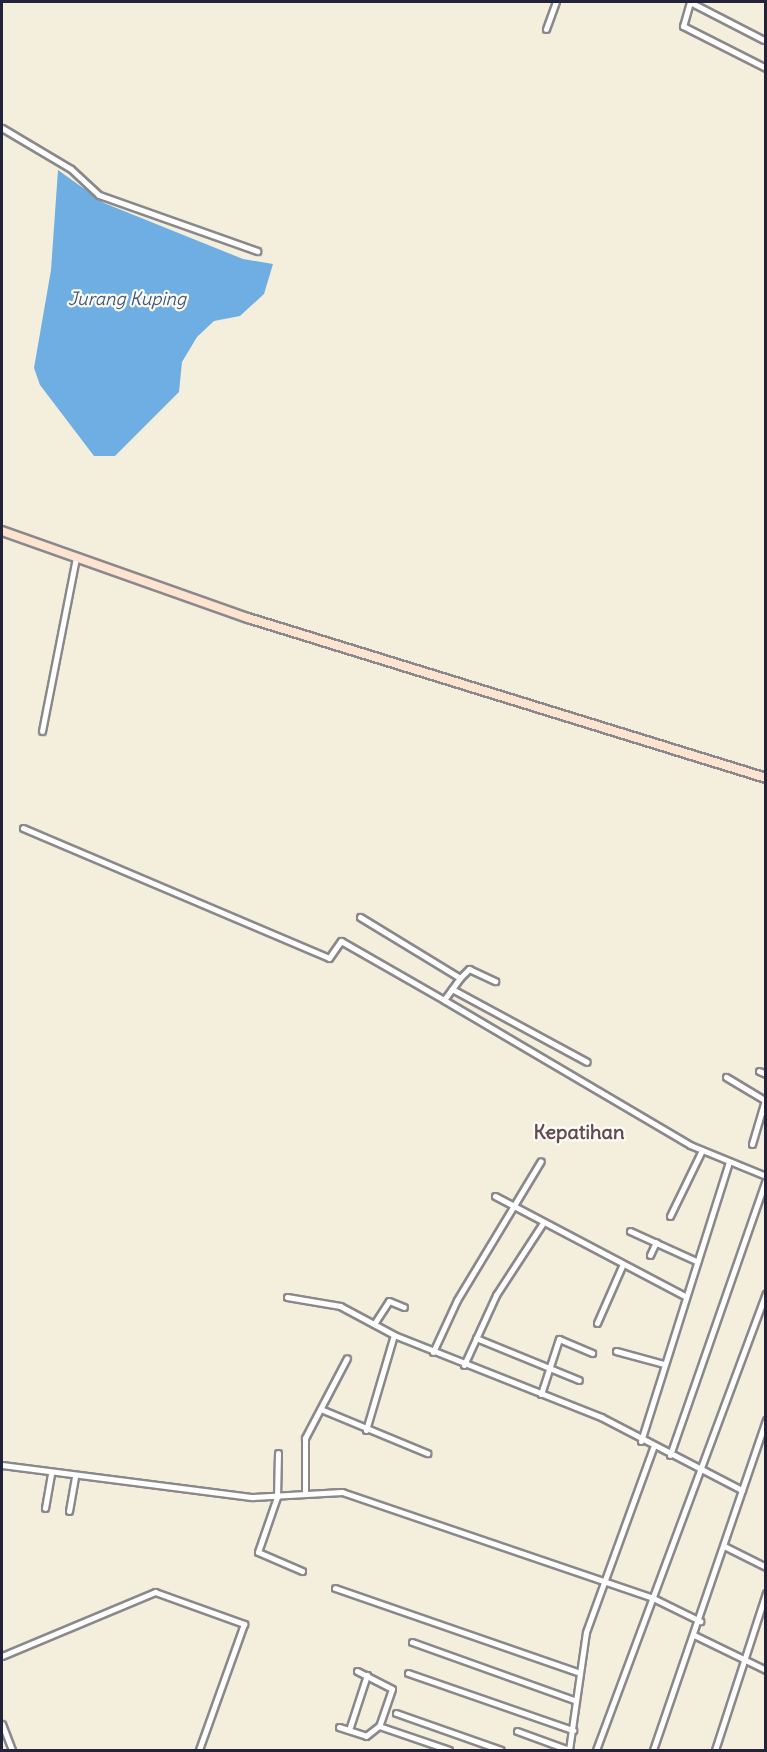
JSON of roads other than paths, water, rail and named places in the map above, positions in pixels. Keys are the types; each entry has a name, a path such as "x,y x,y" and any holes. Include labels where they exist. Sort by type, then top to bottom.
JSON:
{"street":[{"path":"546,29 556,2"},
{"path":"764,40 690,2 683,26 765,68"},
{"path":"2,128 71,169 99,195 257,251"},
{"path":"2,531 312,638 765,778"},
{"path":"42,731 76,558"},
{"path":"23,828 330,958 341,941 702,1150 765,1178 670,1455"},
{"path":"360,917 460,978"},
{"path":"444,1000 469,969 495,981"},
{"path":"452,989 587,1062"},
{"path":"548,1060 556,1047"},
{"path":"759,1071 765,1074"},
{"path":"726,1077 765,1101 752,1144"},
{"path":"670,1216 702,1150"},
{"path":"433,1352 465,1287 517,1208 541,1161"},
{"path":"641,1441 684,1296 729,1162"},
{"path":"495,1196 622,1266 684,1296"},
{"path":"464,1365 496,1295 543,1223"},
{"path":"630,1231 696,1261"},
{"path":"650,1255 656,1242"},
{"path":"597,1323 622,1266"},
{"path":"596,1750 765,1294"},
{"path":"287,1297 336,1305 433,1352 601,1417 653,1448 742,1490"},
{"path":"374,1324 389,1301 404,1307"},
{"path":"366,1430 394,1335"},
{"path":"476,1338 579,1380"},
{"path":"541,1394 547,1367 561,1338 592,1353"},
{"path":"616,1351 664,1364"},
{"path":"304,1491 305,1438 323,1410 347,1359"},
{"path":"323,1410 366,1430 427,1453"},
{"path":"653,1750 700,1621 765,1420"},
{"path":"517,1731 569,1750 573,1730 577,1671 602,1580 653,1448"},
{"path":"278,1453 277,1497 258,1552 302,1572"},
{"path":"2,1465 75,1478 277,1497 304,1491 351,1494 651,1597 700,1621"},
{"path":"45,1509 51,1475"},
{"path":"69,1510 75,1478"},
{"path":"724,1546 765,1567"},
{"path":"335,1587 577,1671"},
{"path":"2,1656 155,1592 244,1624 199,1750"},
{"path":"715,1750 741,1657 765,1593"},
{"path":"694,1635 765,1670"},
{"path":"412,1642 574,1700"},
{"path":"339,1727 372,1735 379,1726 392,1689 357,1671"},
{"path":"408,1673 573,1730"},
{"path":"349,1730 367,1675"},
{"path":"396,1713 501,1750"},
{"path":"2,1724 12,1750"},
{"path":"379,1726 450,1750"}],"water":[{"name":"Jurang Kuping","path":"58,170 104,203 243,259 273,264 264,294 240,316 214,321 197,337 182,362 179,392 115,456 94,456 40,385 34,368 51,270"}],"district":[{"name":"Kepatihan","path":"579,1131"}]}
